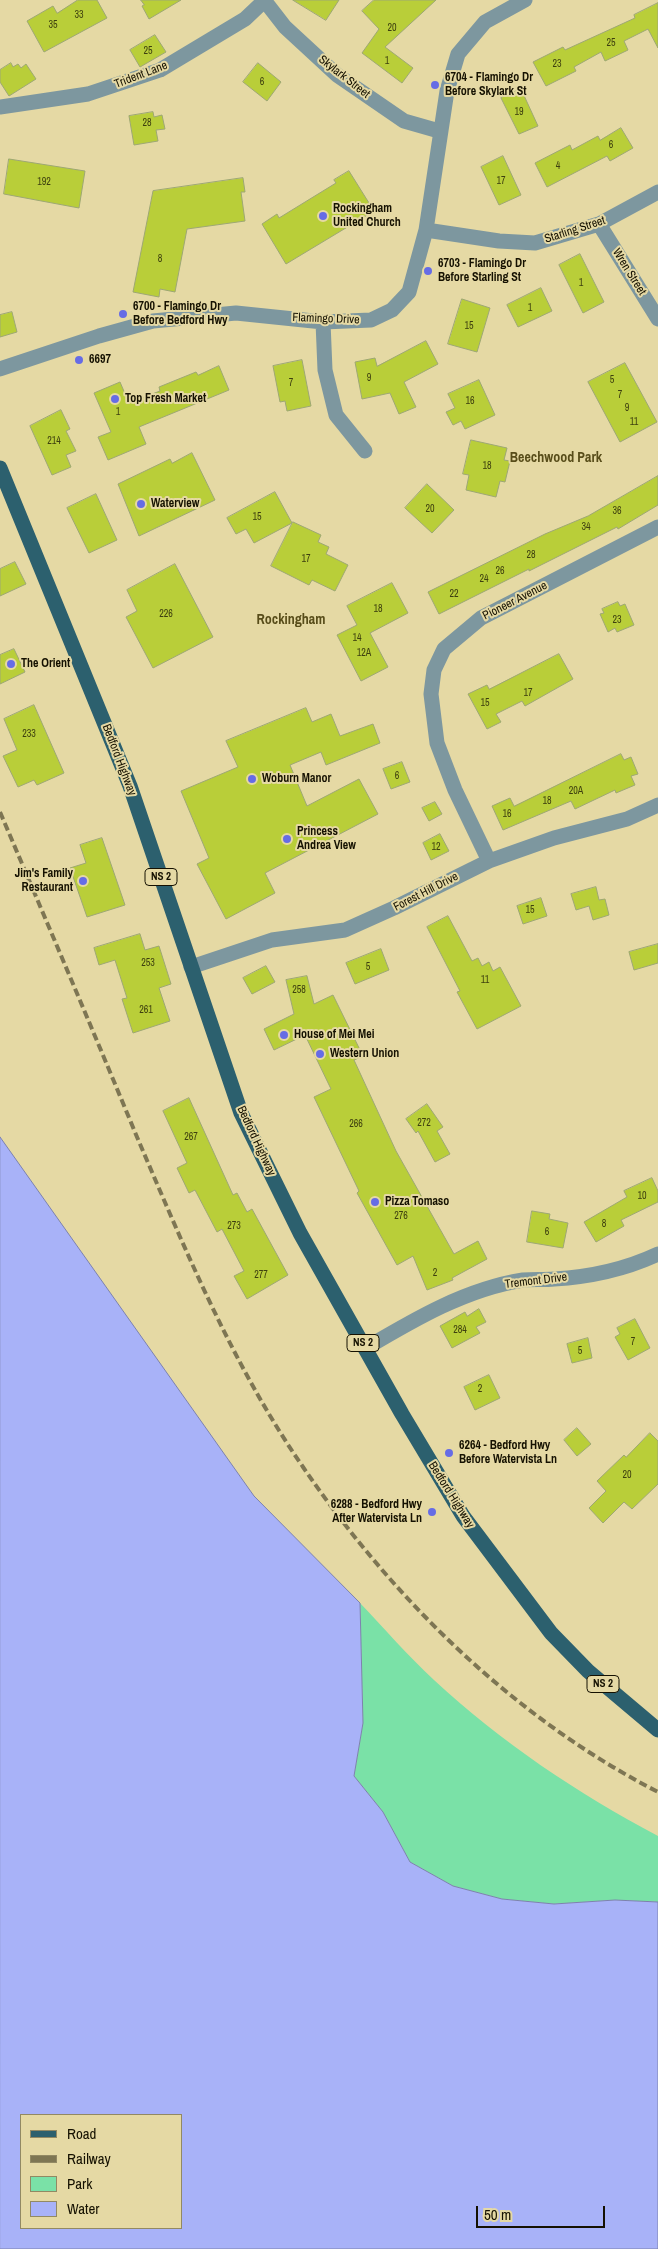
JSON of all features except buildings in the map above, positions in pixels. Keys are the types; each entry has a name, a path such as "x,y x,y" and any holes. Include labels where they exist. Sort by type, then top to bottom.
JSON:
{"main road":[{"name":"Bedford Highway","path":"0,468 130,786 241,1113 300,1233 402,1414 463,1516 551,1633 588,1671 658,1730"}],"street":[{"name":"Skylark Street","path":"264,0 285,27 337,75 404,121 439,131"},
{"name":"Trident Lane","path":"0,107 88,94 160,70 245,19 264,0"},
{"name":"Flamingo Drive","path":"0,369 99,336 153,321 236,313 323,322 371,320 392,310 409,292 426,230 439,131 447,91 458,54 485,22 525,0"},
{"name":"Starling Street","path":"426,230 499,241 535,243 599,224 658,192"},
{"name":"Wren Street","path":"599,224 658,319"},
{"path":"323,322 325,370 336,415 365,452"},
{"name":"Pioneer Avenue","path":"489,861 455,790 437,743 431,694 434,670 444,649 480,618 658,528"},
{"name":"Forest Hill Drive","path":"191,967 272,940 345,930 489,861 554,838 627,819 658,805"},
{"name":"Tremont Drive","path":"366,1348 421,1315 484,1289 524,1280 555,1279 602,1273 641,1262 658,1254"}],"green space":[{"path":"360,1603 424,1671 486,1724 569,1784 658,1836 658,1902 615,1900 554,1904 502,1899 453,1886 410,1862 383,1812 354,1776 363,1723"}],"water":[{"path":"0,1137 254,1496 360,1603 363,1723 354,1776 383,1812 410,1862 453,1886 502,1899 554,1904 615,1900 658,1902 658,2249 0,2249"}],"railway":[{"path":"0,812 192,1264 254,1389 303,1467 338,1516 377,1563 417,1609 461,1652 506,1692 555,1729 605,1762 658,1792"}],"place":[{"name":"6704 - Flamingo Dr Before Skylark St","path":"435,85"},
{"name":"Rockingham United Church","path":"323,216"},
{"name":"6703 - Flamingo Dr Before Starling St","path":"428,271"},
{"name":"6700 - Flamingo Dr Before Bedford Hwy","path":"123,314"},
{"name":"6697","path":"79,360"},
{"name":"Top Fresh Market","path":"115,399"},
{"name":"Waterview","path":"141,504"},
{"name":"The Orient","path":"11,664"},
{"name":"Woburn Manor","path":"252,779"},
{"name":"Princess Andrea View","path":"287,839"},
{"name":"Jim's Family Restaurant","path":"83,881"},
{"name":"House of Mei Mei","path":"284,1035"},
{"name":"Western Union","path":"320,1054"},
{"name":"Pizza Tomaso","path":"375,1202"},
{"name":"6264 - Bedford Hwy Before Watervista Ln","path":"449,1453"},
{"name":"6288 - Bedford Hwy After Watervista Ln","path":"432,1512"}],"district":[{"name":"Beechwood Park","path":"556,458"},
{"name":"Rockingham","path":"291,620"}]}
